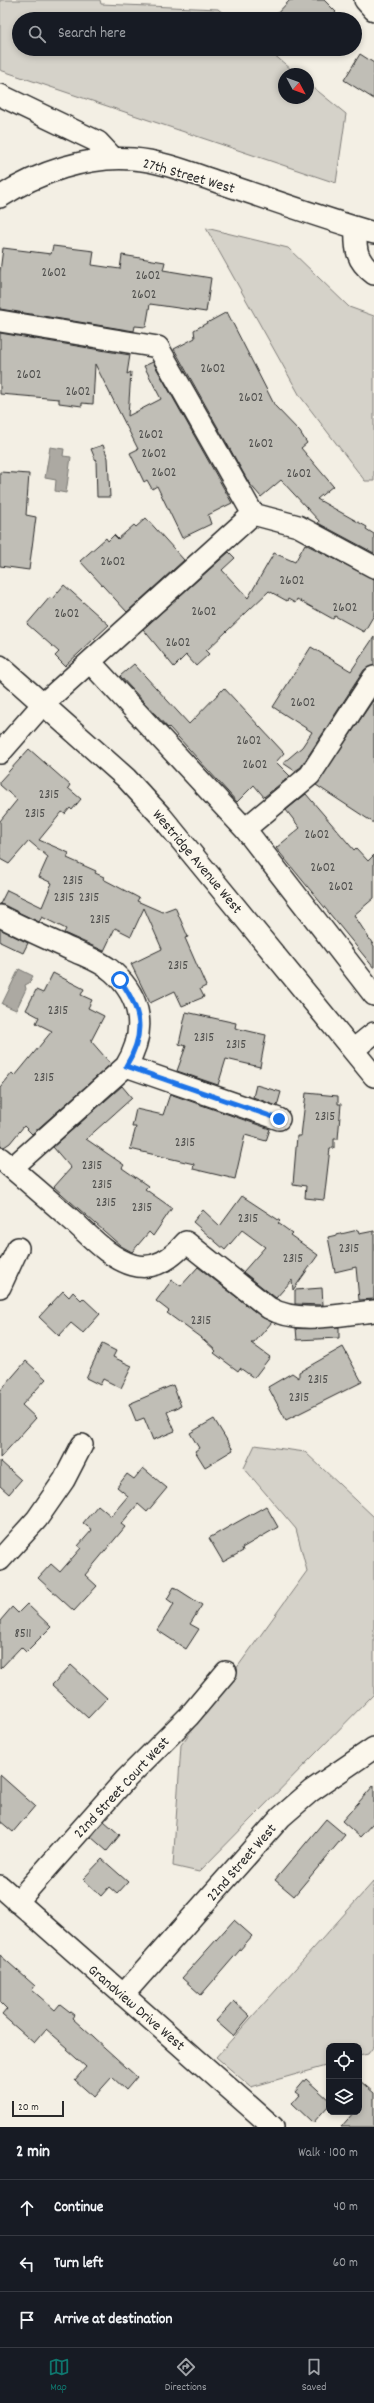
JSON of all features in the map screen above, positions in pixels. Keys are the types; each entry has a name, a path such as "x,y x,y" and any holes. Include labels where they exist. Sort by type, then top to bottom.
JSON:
{"street":[{"path":"365,0 374,10"},
{"path":"0,94 98,142 113,158"},
{"name":"27th Street West","path":"0,197 13,189 54,171 113,158 155,163 365,230"},
{"path":"365,230 354,249 367,269 374,274"},
{"path":"0,321 158,347 252,514 298,526 374,567"},
{"path":"0,753 43,704 252,514"},
{"path":"90,662 245,829 374,995"},
{"name":"Westridge Avenue West","path":"0,666 126,778 162,816 374,1076"},
{"path":"245,829 310,775 374,677"},
{"path":"0,916 93,960 113,972 134,1002 139,1026 134,1052 126,1066 6,1163 102,1246 121,1260 134,1265 157,1264 169,1259 186,1242 269,1308 280,1315 298,1317 374,1311"},
{"path":"353,1050 374,1033"},
{"path":"126,1066 279,1119"},
{"path":"0,1287 18,1248"},
{"path":"0,1560 37,1519 64,1480 82,1445"},
{"name":"22nd Street Court West","path":"17,1902 124,1780 189,1716 226,1672"},
{"name":"22nd Street West","path":"124,1995 281,1817 311,1791 374,1748"},
{"name":"Grandview Drive West","path":"0,1886 273,2127"}],"shaded area":[{"path":"0,0 100,0 101,4 218,9 222,12 12,12 12,56 275,56 290,68 278,68 278,104 314,104 314,88 346,114 336,183 0,70"},
{"path":"206,228 288,248 349,307 374,316 374,481 365,481 300,396"},
{"path":"50,447 64,449 63,456 71,457 66,493 55,491 56,480 45,478"},
{"path":"19,969 33,976 29,983 25,985 26,989 16,1010 2,1004"},
{"path":"255,1445 305,1452 374,1517 374,1694 199,1872 173,1866 181,1745 307,1571 296,1529 244,1468"},
{"path":"374,1881 374,2046 368,2054 362,2055 362,2043 326,2043 326,2066 251,2087 216,2057"}],"building":[{"path":"290,0 324,0 336,12 279,12"},
{"path":"362,55 374,63 374,99 344,80 359,56"},
{"path":"53,246 94,251 92,265 120,269 122,255 165,262 163,270 211,278 206,312 150,304 146,327 135,326 134,331 0,309 0,272 3,248 51,254"},
{"path":"227,312 275,406 300,432 307,443 301,448 333,486 317,499 367,527 366,529 374,534 374,553 318,523 319,521 281,480 261,497 249,483 174,349 195,338 194,330"},
{"path":"0,333 130,355 127,374 131,372 128,416 161,399 144,366 153,362 232,503 208,515 211,524 182,538 157,486 152,489 147,480 144,482 130,453 138,449 95,364 93,404 82,403 82,406 59,403 59,399 0,394"},
{"path":"103,445 108,458 110,497 97,497 96,461 91,449"},
{"path":"0,472 29,474 26,515 36,517 29,570 0,566"},
{"path":"146,518 184,560 127,612 80,561 106,538 108,541 114,535 118,539 134,525 136,527"},
{"path":"305,544 374,579 374,615 364,632 335,616 333,619 297,599 295,603 288,599 287,601 269,591 206,651 209,654 196,666 186,655 174,667 143,629 229,552 235,558 222,570 248,598 274,553 295,562"},
{"path":"64,585 109,625 65,666 55,656 59,652 27,624 50,597 52,599"},
{"path":"374,637 374,665 364,670 301,767 295,771 283,763 302,747 312,732 273,707 311,647 351,671"},
{"path":"134,664 189,724 224,688 284,753 276,762 290,776 264,797 254,785 237,802 169,727 168,728 120,676"},
{"path":"374,699 374,823 316,785"},
{"path":"29,749 70,785 68,788 81,799 72,810 70,808 65,814 62,812 39,840 69,853 67,858 96,871 95,873 104,877 103,879 139,898 137,901 162,912 175,907 188,937 185,938 206,986 200,989 204,997 182,1006 175,991 150,1003 131,964 162,949 144,908 131,936 115,928 104,951 64,933 66,929 42,917 39,922 0,904 7,890 42,907 52,883 39,877 48,857 29,841 9,864 0,859 0,821 17,800 0,785 0,781"},
{"path":"306,794 354,850 356,848 368,861 374,855 374,898 354,915 374,946 374,968 276,848 300,828 286,810"},
{"path":"0,929 28,943 23,953 0,942"},
{"path":"53,973 84,989 81,995 92,1000 88,1008 104,1016 91,1041 111,1064 32,1134 24,1126 10,1143 4,1147 0,1146 0,1088 12,1073 15,1076 52,1031 36,1023 39,1017 26,1010 36,990 43,993"},
{"path":"186,1012 236,1023 235,1028 266,1035 260,1067 226,1059 218,1085 177,1071 186,1046 179,1044"},
{"path":"256,1085 281,1092 277,1106 253,1097"},
{"path":"122,1086 132,1098 86,1139 124,1165 122,1168 148,1186 145,1189 172,1208 153,1236 149,1232 132,1252 121,1246 54,1187 71,1168 53,1147"},
{"path":"306,1093 338,1096 338,1104 341,1104 338,1139 334,1139 334,1148 330,1148 324,1200 305,1198 306,1186 293,1184 297,1136 301,1136"},
{"path":"170,1094 270,1129 266,1141 245,1135 235,1179 193,1169 194,1164 130,1149 136,1127 132,1127 136,1109 163,1115"},
{"path":"242,1196 280,1221 278,1223 292,1233 290,1235 318,1255 293,1290 292,1280 276,1298 243,1272 265,1247 242,1230 225,1250 193,1222 203,1210 220,1226"},
{"path":"358,1230 359,1234 374,1231 374,1299 359,1300 356,1267 335,1272 328,1237"},
{"path":"198,1267 262,1317 272,1322 254,1343 251,1343 270,1357 254,1378 240,1368 238,1371 214,1353 216,1351 204,1340 167,1313 169,1311 156,1301 172,1280 181,1286"},
{"path":"322,1288 323,1305 295,1304 295,1290"},
{"path":"63,1291 69,1297 73,1292 81,1300 83,1298 100,1314 83,1333 71,1323 59,1336 39,1317"},
{"path":"339,1327 339,1338 297,1340 296,1328"},
{"path":"102,1344 116,1351 113,1357 132,1366 121,1388 103,1379 100,1385 86,1378"},
{"path":"343,1347 362,1382 286,1420 268,1387 292,1373 299,1378 299,1372"},
{"path":"26,1361 46,1379 22,1405 36,1418 0,1458 0,1391"},
{"path":"173,1385 181,1406 167,1412 175,1431 153,1440 144,1418 136,1421 129,1404"},
{"path":"214,1419 233,1450 205,1467 195,1451 199,1448 190,1433"},
{"path":"0,1461 21,1480 9,1494 0,1486"},
{"path":"143,1468 167,1488 147,1512 138,1504 121,1524 125,1527 85,1575 97,1586 74,1611 38,1578 51,1564 60,1572 81,1548 78,1546 92,1530 83,1523 98,1505 111,1516 128,1496 117,1487 127,1474 134,1479"},
{"path":"266,1506 278,1527 242,1548 243,1551 223,1562 209,1538"},
{"path":"174,1587 202,1605 190,1624 199,1629 186,1649 157,1630 174,1604 167,1599"},
{"path":"27,1604 51,1627 26,1652 21,1647 0,1669 0,1621 12,1607 18,1613"},
{"path":"71,1665 107,1698 88,1718 52,1685"},
{"path":"0,1775 35,1806 13,1832 0,1821"},
{"path":"374,1785 374,1822 360,1837 342,1821"},
{"path":"326,1819 345,1835 294,1896 275,1880"},
{"path":"104,1821 120,1835 107,1851 91,1837"},
{"path":"102,1859 128,1882 117,1894 109,1887 101,1896 83,1879"},
{"path":"234,1920 252,1936 201,1995 182,1978"},
{"path":"0,1955 35,1986 32,1990 55,2010 60,2004 74,2015 72,2018 137,2077 126,2090 112,2077 94,2097 75,2080 86,2067 67,2050 68,2048 46,2029 34,2043 2,2015 7,2009 0,2002"},
{"path":"234,2001 250,2016 233,2036 216,2021"},
{"path":"306,2079 326,2097 326,2108 313,2123 292,2103 299,2095 295,2092"},
{"path":"362,2083 374,2093 374,2127 341,2127 351,2115 362,2115"}],"route":[{"path":"120,980 128,990 134,1002 138,1013 139,1026 138,1039 134,1052 126,1066 279,1119"}]}
